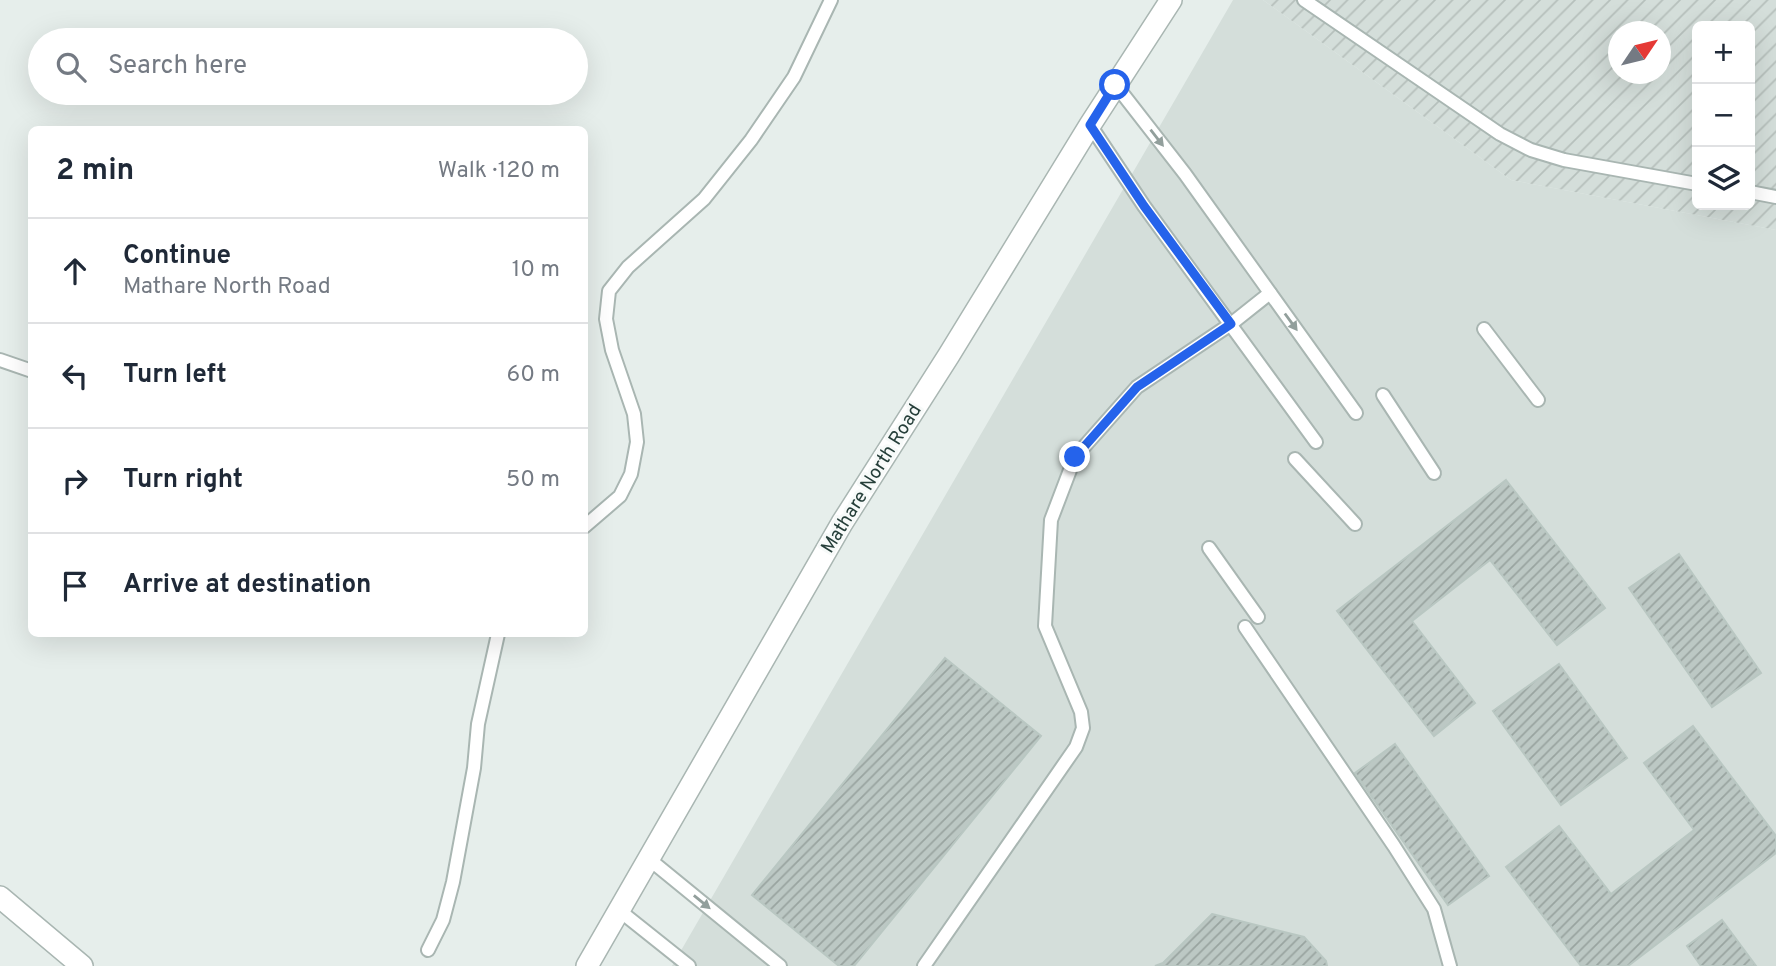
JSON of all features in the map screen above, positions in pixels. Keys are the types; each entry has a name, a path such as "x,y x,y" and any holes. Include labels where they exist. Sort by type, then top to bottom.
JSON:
{"street":[{"name":"Mathare North Road","path":"587,966 842,523 1115,85 1171,0"},
{"path":"0,897 82,966"}],"lane":[{"path":"588,524 620,496 631,474 637,442 634,414 612,350 606,319 609,291 628,267 704,199 751,140 794,77 831,0"},
{"path":"1304,0 1500,134 1531,150 1564,160 1692,183"},
{"path":"1115,85 1185,174 1356,413"},
{"path":"1090,125 1144,206 1316,442"},
{"path":"1755,193 1776,197"},
{"path":"924,966 1076,747 1083,728 1081,712 1045,626 1051,520 1075,457 1137,387 1231,324 1270,293"},
{"path":"1483,330 1538,400"},
{"path":"0,360 28,370"},
{"path":"1383,395 1434,473"},
{"path":"1295,459 1355,524"},
{"path":"1209,548 1258,617"},
{"path":"1245,627 1387,835 1434,909 1450,966"},
{"path":"428,950 443,920 453,882 474,768 478,724 497,637"},
{"path":"649,859 780,966"},
{"path":"620,911 689,966"}],"shaded area":[{"path":"1233,0 1263,0 1511,180 1776,230 1776,966 672,966"},
{"path":"1263,0 1776,0 1776,230 1511,180"}],"building":[{"path":"1506,480 1605,608 1557,645 1490,560 1412,621 1475,703 1434,736 1337,611"},
{"path":"1679,554 1761,673 1712,707 1629,588"},
{"path":"945,658 1041,736 854,966 839,966 752,895"},
{"path":"1559,664 1627,758 1561,805 1493,711"},
{"path":"1693,726 1776,836 1776,853 1628,966 1581,966 1506,867 1559,826 1611,894 1694,830 1644,763"},
{"path":"1395,744 1489,876 1448,905 1355,773"},
{"path":"1212,914 1304,937 1326,961 1327,966 1155,966 1163,963"},
{"path":"1722,920 1756,966 1701,966 1687,946"}],"route":[{"path":"1075,457 1137,387 1231,324 1144,206 1090,125 1115,85"}]}
